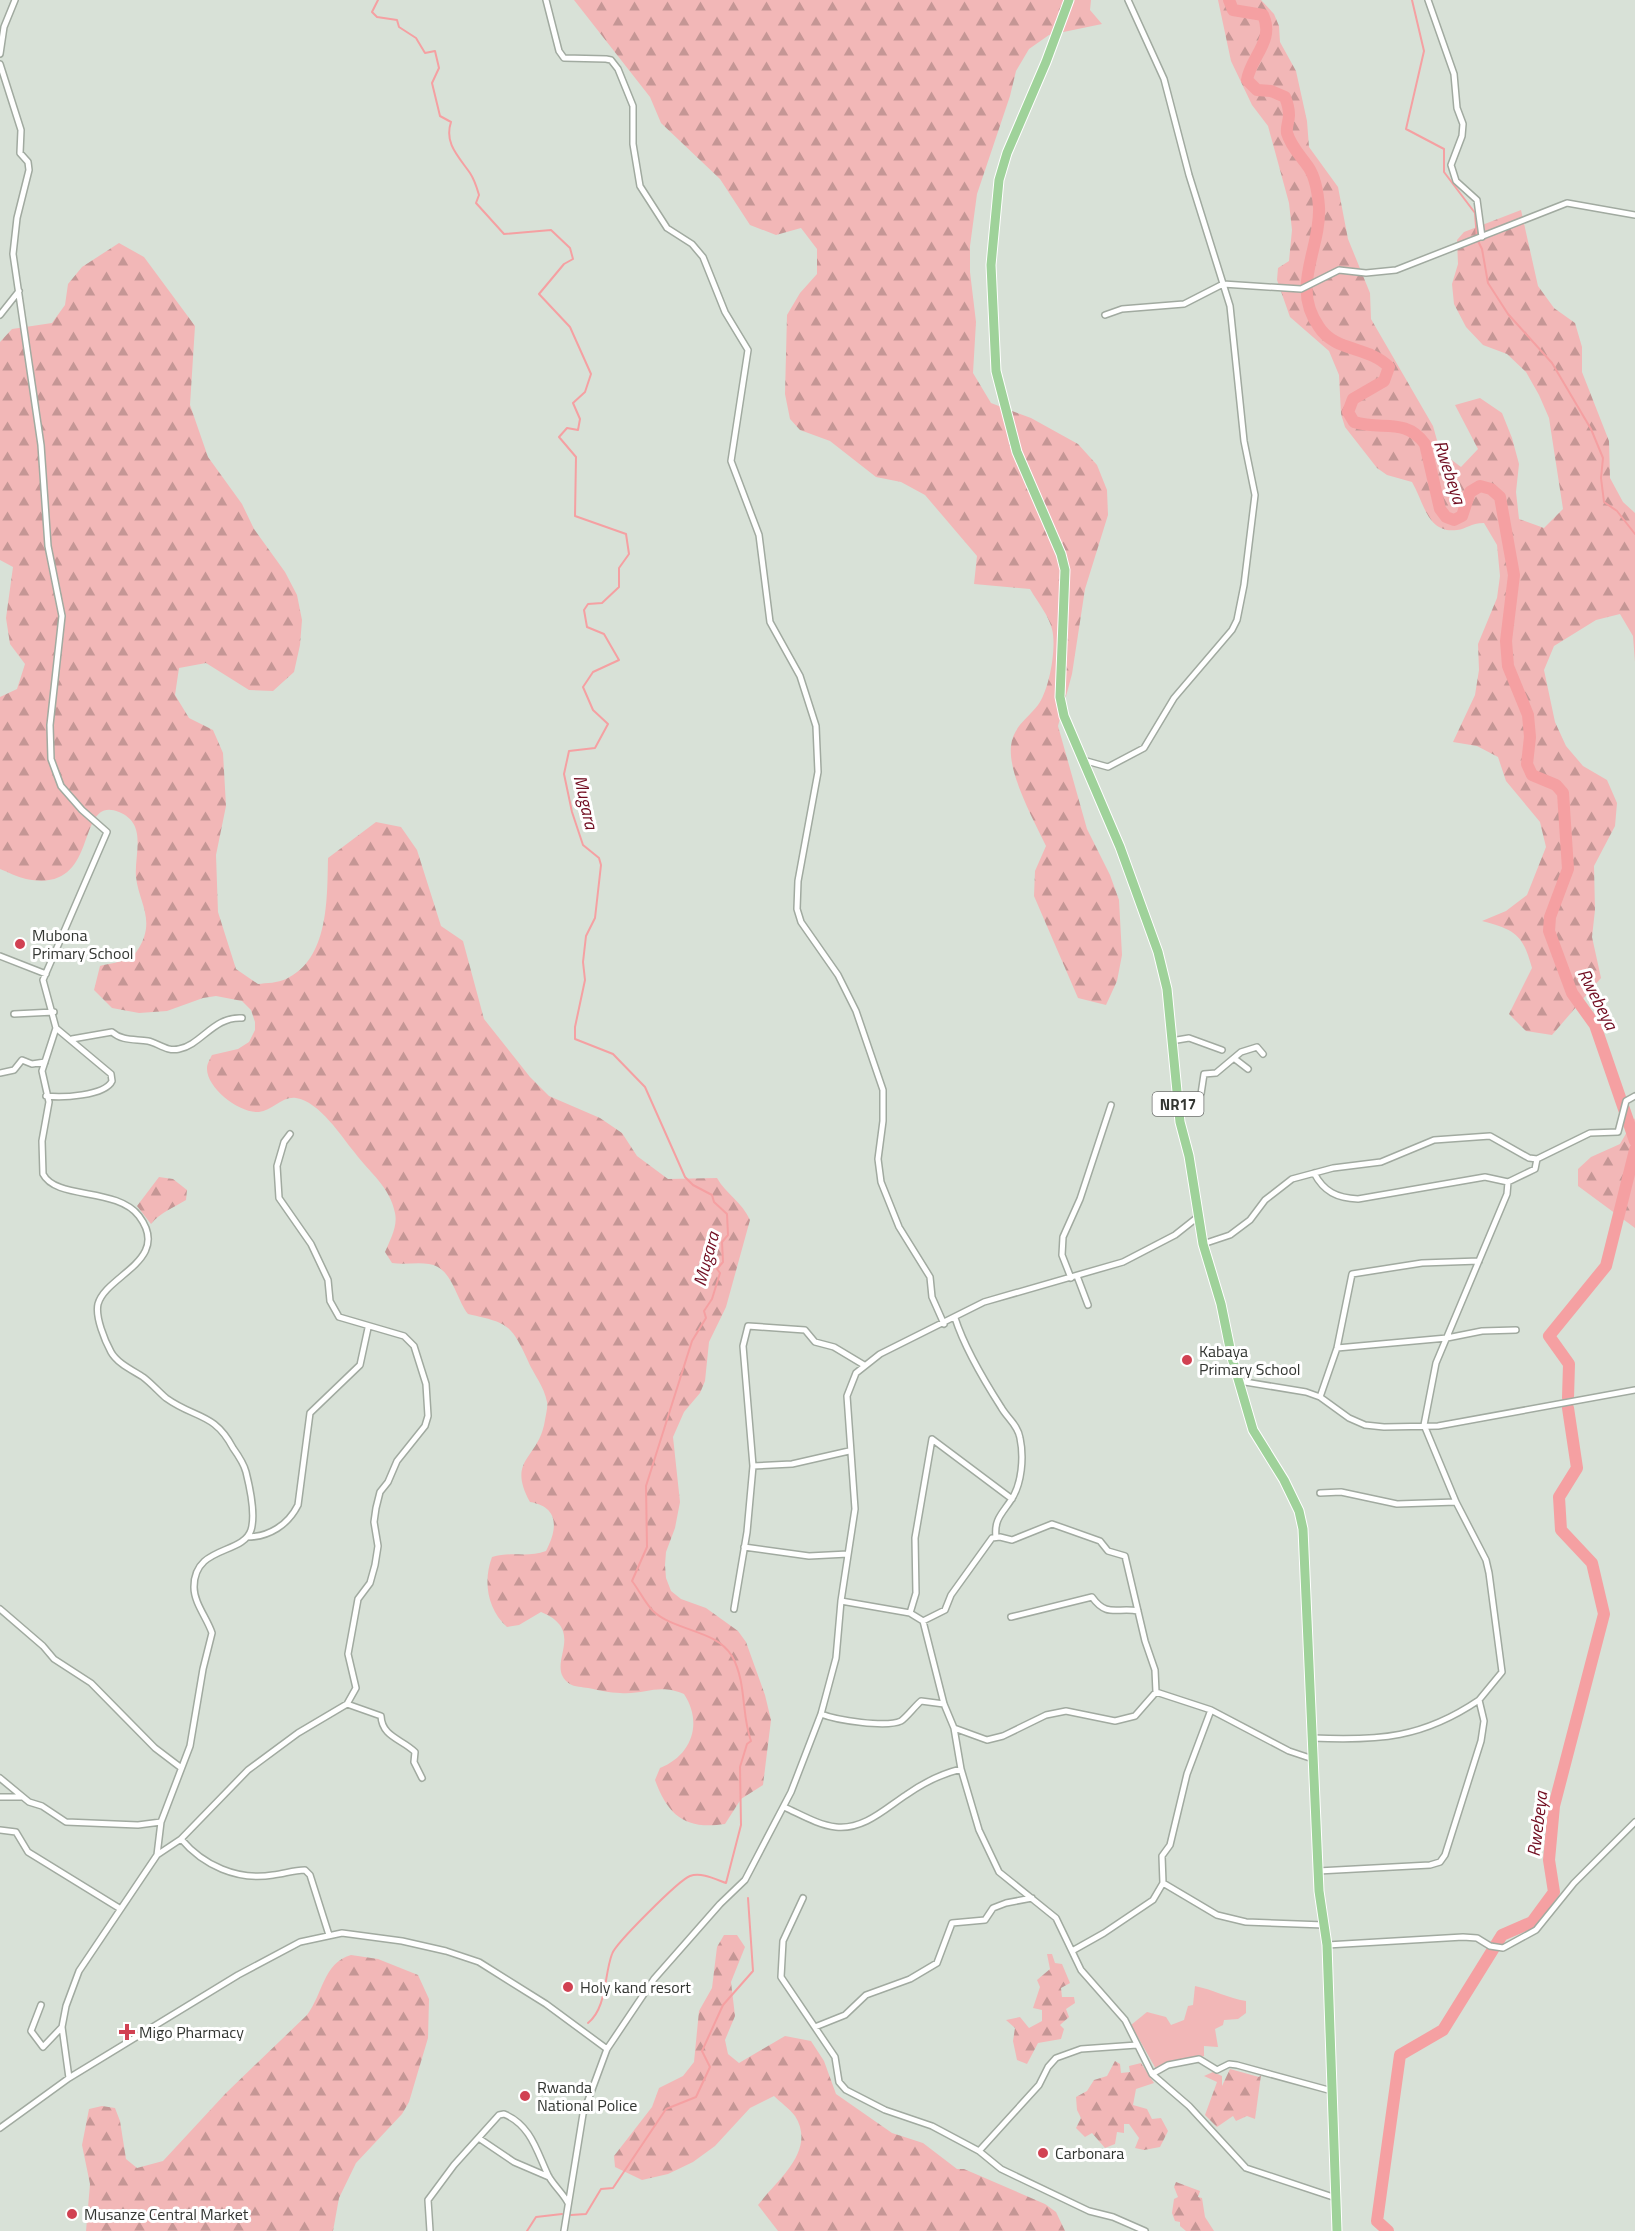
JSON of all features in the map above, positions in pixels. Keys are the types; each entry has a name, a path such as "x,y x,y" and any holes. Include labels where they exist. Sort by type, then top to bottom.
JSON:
{"main road":[{"name":"NR17","path":"1069,0 1046,62 1006,153 999,180 992,265 996,371 1017,452 1061,554 1065,570 1060,697 1064,716 1120,847 1158,952 1167,989 1178,1104 1200,1215 1203,1244 1239,1381 1253,1430 1284,1480 1299,1511 1303,1529 1318,1871 1327,1945 1334,2091 1337,2231"}],"street":[{"path":"0,54 4,27 15,0"},
{"path":"546,0 559,51 564,58 611,60 618,69 633,106 633,144 640,186 667,228 692,244 704,257 725,312 748,350 731,461 759,535 770,622 800,676 817,733 818,772 798,881 797,909 801,922 838,975 856,1011 883,1090 883,1121 878,1159 881,1182 899,1227 930,1277 932,1297 944,1324"},
{"path":"1083,760 1108,767 1144,748 1162,714 1220,647 1237,620 1244,585 1255,495 1244,441 1230,306 1189,175 1164,79 1128,0"},
{"path":"1428,0 1454,74 1457,108 1463,124 1462,136 1451,165 1456,181 1477,200 1482,237"},
{"path":"0,64 21,129 20,153 28,162 29,170 14,237 13,254 17,265 41,445 48,546 62,616 50,725 51,759 61,786 82,810 107,832 46,974 44,984 54,1012 56,1028 42,1074 49,1102 42,1141 45,1178 52,1184 108,1196 130,1206 140,1217 147,1234 141,1258 98,1302 97,1313 111,1353 167,1398 211,1420 224,1431 245,1470 252,1514 251,1529 247,1537 238,1545 214,1552 204,1562 194,1585 195,1596 213,1633 203,1670 190,1746 180,1767 161,1822 157,1855"},
{"path":"1105,315 1122,309 1184,304 1223,284 1301,289 1339,270 1366,273 1396,270 1568,203 1635,215"},
{"path":"0,315 19,291"},
{"path":"0,956 46,974"},
{"path":"14,1014 54,1012"},
{"path":"72,1039 87,1034 112,1032 118,1038 150,1041 164,1048 180,1049 231,1017 242,1018"},
{"path":"46,1096 64,1099 106,1088 112,1084 111,1074 72,1039 56,1028"},
{"path":"1171,1041 1189,1038 1222,1050"},
{"path":"1235,1059 1241,1052 1257,1047 1263,1054"},
{"path":"1178,1104 1200,1094 1204,1074 1216,1073 1229,1059 1235,1059 1248,1069"},
{"path":"0,1073 14,1070 23,1060 32,1064 45,1062"},
{"path":"1203,1244 1230,1235 1250,1221 1265,1200 1292,1179 1380,1162 1434,1140 1460,1136 1490,1136 1529,1158 1536,1159 1590,1133 1618,1132 1626,1101 1635,1096"},
{"path":"1088,1305 1062,1255 1063,1237 1080,1199 1111,1105"},
{"path":"69,2078 62,2027 66,2006 79,1971 119,1908 157,1855 181,1839 248,1770 298,1733 347,1704 356,1688 348,1654 358,1599 370,1583 378,1546 374,1522 375,1508 380,1492 388,1482 398,1461 420,1435 428,1416 426,1384 414,1346 404,1336 368,1328 339,1317 334,1311 328,1280 311,1244 279,1198 277,1166 284,1142 290,1134"},
{"path":"1314,1173 1320,1184 1336,1197 1358,1199 1476,1179 1501,1179 1508,1182 1535,1169 1536,1159"},
{"path":"1313,1738 1362,1740 1395,1737 1454,1717 1479,1700 1502,1672 1486,1560 1456,1502 1424,1425 1436,1363 1507,1194 1508,1182"},
{"path":"564,2231 583,2114 607,2049 654,1979 720,1904 745,1880 784,1807 821,1714 836,1658 841,1601 855,1509 849,1451 847,1396 850,1381 864,1365 984,1302 1123,1262 1175,1235 1200,1215"},
{"path":"1320,1397 1337,1348 1352,1275 1422,1263 1479,1261"},
{"path":"923,1621 945,1610 964,1575 996,1537 998,1516 1012,1499 1020,1477 1021,1462 1017,1427 1002,1409 974,1360 955,1317"},
{"path":"734,1609 753,1466 743,1346 746,1327 805,1330 815,1342 834,1347 864,1365"},
{"path":"247,1537 261,1537 272,1533 294,1512 298,1505 310,1413 360,1365 368,1328"},
{"path":"1337,1348 1447,1338 1482,1330 1515,1330"},
{"path":"1239,1381 1277,1385 1320,1397 1339,1412 1365,1425 1438,1426 1635,1390"},
{"path":"910,1613 916,1593 915,1538 932,1439 1012,1499"},
{"path":"753,1466 792,1464 849,1451"},
{"path":"1320,1493 1341,1492 1397,1504 1456,1502"},
{"path":"954,1728 987,1740 1003,1736 1046,1715 1066,1711 1115,1721 1135,1716 1156,1692 1155,1670 1125,1556 1108,1551 1100,1541 1052,1524 1012,1540 996,1537"},
{"path":"744,1547 809,1556 848,1554"},
{"path":"1011,1617 1092,1597 1101,1608 1106,1610 1138,1611"},
{"path":"841,1601 910,1613 923,1621 944,1704 954,1728 961,1769 979,1830 999,1872 1056,1918 1081,1970 1125,2020 1152,2074 1189,2106 1246,2168 1336,2198"},
{"path":"0,1609 43,1646 54,1659 91,1683 155,1748 180,1767"},
{"path":"1156,1692 1211,1710 1289,1751 1313,1759"},
{"path":"1318,1871 1440,1863 1445,1855 1477,1759 1484,1720 1479,1700"},
{"path":"821,1714 830,1718 885,1724 902,1720 921,1701 944,1704"},
{"path":"347,1704 381,1716 382,1726 388,1734 415,1752 414,1762 422,1778"},
{"path":"1072,1951 1153,1900 1162,1883 1162,1856 1170,1845 1187,1774 1211,1710"},
{"path":"784,1807 820,1823 846,1826 879,1816 905,1795 934,1779 961,1769"},
{"path":"0,1778 23,1798 66,1822 138,1825 161,1822"},
{"path":"0,1797 23,1798"},
{"path":"1327,1945 1463,1937 1477,1938 1490,1946 1503,1948 1536,1930 1574,1883 1635,1822"},
{"path":"0,1830 16,1832 28,1852 119,1908"},
{"path":"181,1839 202,1861 222,1870 273,1875 285,1871 305,1870 310,1875 329,1935"},
{"path":"1162,1883 1217,1915 1246,1922 1324,1925"},
{"path":"803,1898 783,1941 781,1977 834,2057 839,2082 846,2090 885,2110 932,2126 979,2151 1001,2169 1089,2211 1113,2217 1144,2231"},
{"path":"815,2027 845,2015 866,1995 910,1979 937,1963 952,1923 985,1920 993,1908 1005,1903 1032,1898"},
{"path":"0,2128 69,2078 238,1975 300,1942 342,1933 402,1941 446,1951 479,1962 546,2004 607,2049"},
{"path":"40,2005 31,2031 43,2047 62,2027"},
{"path":"979,2151 1039,2085 1048,2067 1056,2058 1080,2049 1137,2045"},
{"path":"1152,2074 1168,2066 1199,2059 1217,2070 1230,2064 1237,2065 1334,2091"},
{"path":"430,2231 428,2200 454,2165 480,2139 499,2115 507,2115 525,2128 535,2143 549,2177 568,2205"},
{"path":"480,2139 514,2162 549,2177"}],"green space":[{"path":"574,0 1091,0 1090,10 1102,24 1049,35 1029,49 1016,71 1010,96 977,194 970,246 970,272 976,322 973,373 991,403 1031,418 1078,444 1097,465 1107,490 1108,515 1085,589 1072,674 1058,726 1087,829 1110,875 1119,900 1122,955 1117,981 1106,1005 1078,998 1034,896 1035,871 1046,846 1023,797 1011,757 1012,739 1021,724 1038,705 1049,680 1053,658 1053,637 1046,614 1030,589 974,584 977,556 925,495 901,482 876,477 830,441 800,430 790,419 785,394 787,315 800,293 817,274 817,249 801,228 776,235 750,225 720,179 661,123 650,97"},
{"path":"1218,0 1261,0 1274,14 1279,26 1280,42 1296,71 1307,121 1309,147 1338,187 1348,239 1370,293 1371,319 1433,426 1440,451 1461,467 1478,449 1455,405 1480,398 1502,413 1519,464 1516,492 1519,519 1544,528 1563,509 1549,418 1526,372 1507,354 1483,345 1466,327 1454,304 1452,284 1458,264 1457,240 1464,232 1521,210 1538,286 1554,308 1575,323 1582,347 1582,372 1609,441 1610,478 1623,502 1635,513 1635,662 1633,636 1620,614 1596,620 1554,646 1544,670 1555,722 1566,746 1583,766 1607,780 1617,803 1615,826 1594,866 1595,910 1592,937 1601,978 1552,1035 1526,1031 1509,1014 1532,968 1525,948 1516,936 1503,927 1482,921 1506,911 1527,895 1546,847 1540,822 1506,781 1498,757 1477,746 1453,742 1475,695 1479,670 1478,644 1497,598 1500,576 1497,545 1484,523 1457,530 1439,527 1428,515 1412,482 1387,475 1377,468 1345,427 1341,414 1339,375 1329,351 1290,317 1277,280 1278,268 1289,261 1292,230 1289,203 1268,126 1252,105 1231,61"},
{"path":"119,243 144,257 195,326 190,405 208,457 242,504 254,529 285,572 297,595 302,620 300,645 294,672 273,691 249,690 206,663 179,668 175,695 189,718 213,730 223,753 226,806 216,855 218,912 236,969 258,984 286,979 300,970 311,957 323,926 328,858 376,822 401,827 417,850 441,926 463,941 484,1019 530,1077 549,1096 600,1118 622,1133 637,1156 668,1179 717,1178 743,1208 750,1220 726,1307 709,1342 705,1381 700,1393 684,1412 673,1437 680,1502 675,1528 666,1552 665,1565 666,1578 671,1591 681,1599 706,1608 738,1631 746,1642 765,1695 771,1720 763,1785 741,1799 725,1824 699,1825 680,1818 666,1803 655,1780 660,1768 680,1755 687,1747 691,1737 693,1716 684,1694 667,1689 616,1693 572,1685 563,1677 561,1668 564,1639 562,1629 555,1620 541,1612 519,1625 507,1627 500,1620 491,1603 488,1576 492,1557 546,1551 554,1527 551,1514 540,1505 530,1502 521,1476 526,1460 542,1433 547,1404 546,1396 512,1332 500,1323 468,1314 453,1284 437,1266 424,1263 392,1263 385,1252 395,1223 395,1213 389,1195 322,1113 305,1101 296,1098 282,1101 264,1111 251,1112 225,1098 212,1084 207,1066 212,1055 238,1049 249,1042 255,1030 251,1010 242,1001 216,996 203,998 167,1011 139,1013 112,1008 94,990 100,966 125,960 134,955 146,931 145,913 136,877 138,840 134,824 119,812 105,810 96,817 77,860 67,873 50,880 26,879 0,869 0,697 17,689 25,664 10,644 6,618 13,567 0,560 0,342 12,329 52,323 65,305 68,284 82,267"},
{"path":"1635,1118 1635,1228 1578,1186 1578,1169 1591,1157 1620,1144"},
{"path":"159,1177 173,1179 187,1190 186,1200 163,1213 151,1224 137,1206"},
{"path":"724,1935 737,1935 745,1947 731,1982 735,2016 725,2040 728,2054 739,2063 785,2036 811,2041 824,2061 836,2094 892,2133 923,2143 957,2169 964,2169 1045,2204 1056,2212 1065,2231 778,2231 758,2205 792,2164 798,2153 801,2129 795,2116 774,2096 750,2108 715,2146 693,2162 668,2174 642,2180 615,2167 614,2156 652,2107 659,2088 683,2076 694,2062 699,2011 712,1988 717,1947"},
{"path":"1047,1954 1052,1954 1055,1963 1062,1964 1070,1983 1061,1988 1062,1997 1074,1997 1075,2003 1066,2009 1069,2017 1060,2025 1064,2029 1061,2039 1038,2043 1027,2064 1017,2060 1013,2041 1015,2028 1006,2020 1020,2017 1029,2028 1042,2021 1042,2010 1033,2008 1040,1987 1037,1980 1050,1969"},
{"path":"351,1955 378,1959 418,1975 429,1999 428,2038 409,2102 402,2114 356,2163 339,2198 333,2231 86,2231 90,2184 82,2145 89,2109 102,2106 115,2108 120,2121 126,2159 137,2168 163,2161 226,2093 307,2015 329,1972 342,1959"},
{"path":"1195,1986 1246,2001 1246,2013 1238,2019 1224,2020 1223,2025 1215,2029 1218,2047 1204,2046 1204,2056 1156,2069 1131,2025 1147,2012 1166,2017 1171,2025 1184,2020 1188,2006 1193,2005"},
{"path":"1115,2061 1120,2064 1121,2073 1130,2072 1129,2066 1141,2063 1154,2083 1136,2089 1133,2105 1147,2109 1152,2119 1161,2118 1168,2131 1160,2147 1144,2150 1135,2148 1139,2138 1129,2124 1124,2124 1124,2133 1117,2132 1115,2144 1105,2148 1092,2133 1085,2137 1076,2128 1081,2118 1077,2110 1076,2097 1087,2091 1094,2080 1107,2076"},
{"path":"1230,2069 1259,2077 1261,2075 1255,2119 1247,2116 1236,2121 1233,2116 1217,2127 1205,2115 1217,2082 1204,2076 1213,2072 1222,2076 1222,2086"},
{"path":"1176,2182 1200,2191 1198,2197 1202,2198 1205,2217 1214,2231 1186,2231 1180,2226 1180,2222 1175,2221 1172,2213 1174,2199 1178,2197 1174,2187"}],"waterway":[{"name":"Mugara","path":"378,0 372,12 377,17 397,20 399,27 416,38 425,53 435,51 439,68 432,83 440,116 451,122 449,130 451,143 474,181 479,195 476,203 504,234 551,230 570,248 573,259 564,264 539,294 570,327 591,374 585,392 573,403 580,419 578,430 567,428 559,437 576,457 575,516 626,534 629,554 619,568 619,587 602,603 588,604 584,610 587,627 604,634 619,660 593,672 583,687 593,710 608,724 595,748 569,751 564,774 572,812 583,845 599,858 601,865 595,918 586,936 583,962 585,980 575,1027 575,1039 613,1054 645,1087 685,1177 693,1185 712,1195 714,1202 727,1214 728,1235 722,1242 723,1262 717,1269 720,1273 712,1299 704,1311 706,1318 692,1341 646,1486 647,1547 632,1581 653,1611 662,1618 716,1641 725,1647 737,1666 751,1741 747,1744 740,1767 741,1825 726,1883 703,1875 690,1876 661,1900 616,1948 609,1962 599,2009 588,2023"},
{"name":"Rwebeya","path":"1229,0 1233,10 1263,15 1266,33 1247,80 1257,90 1271,91 1285,97 1289,113 1287,131 1289,138 1309,168 1315,182 1319,207 1318,223 1307,282 1307,297 1311,312 1319,327 1334,341 1372,355 1389,367 1384,381 1353,399 1348,412 1354,422 1409,430 1425,444 1440,509 1446,517 1454,520 1462,516 1470,492 1480,486 1491,489 1500,497 1514,575 1506,641 1508,666 1528,715 1530,737 1527,764 1532,775 1556,785 1563,793 1568,869 1550,917 1549,931 1572,993 1595,1025 1635,1141"},
{"path":"1412,0 1424,51 1406,129 1444,149 1444,172 1475,213 1477,239 1482,249 1488,283 1508,314 1552,363 1591,429 1603,458 1601,478 1604,502 1617,511 1635,534"},
{"name":"Rwebeya","path":"1568,1398 1569,1364 1549,1336 1606,1266 1635,1150"},
{"name":"Rwebeya","path":"1388,2231 1377,2221 1400,2055 1443,2030 1502,1935 1532,1922 1554,1892 1549,1860 1554,1806 1604,1614 1592,1563 1561,1530 1559,1497 1577,1468 1568,1408"},
{"path":"571,2215 586,2214 601,2189 613,2188 666,2109 696,2097 710,2067 702,2051 723,2005 753,1971 748,1898"},
{"path":"527,2231 536,2217 562,2214"}],"place":[{"name":"Mubona Primary School","path":"20,944"},
{"name":"Kabaya Primary School","path":"1187,1360"},
{"name":"Holy kand resort","path":"568,1987"},
{"name":"Migo Pharmacy","path":"127,2032"},
{"name":"Rwanda National Police","path":"525,2096"},
{"name":"Carbonara","path":"1043,2153"},
{"name":"Musanze Central Market","path":"72,2214"}]}
